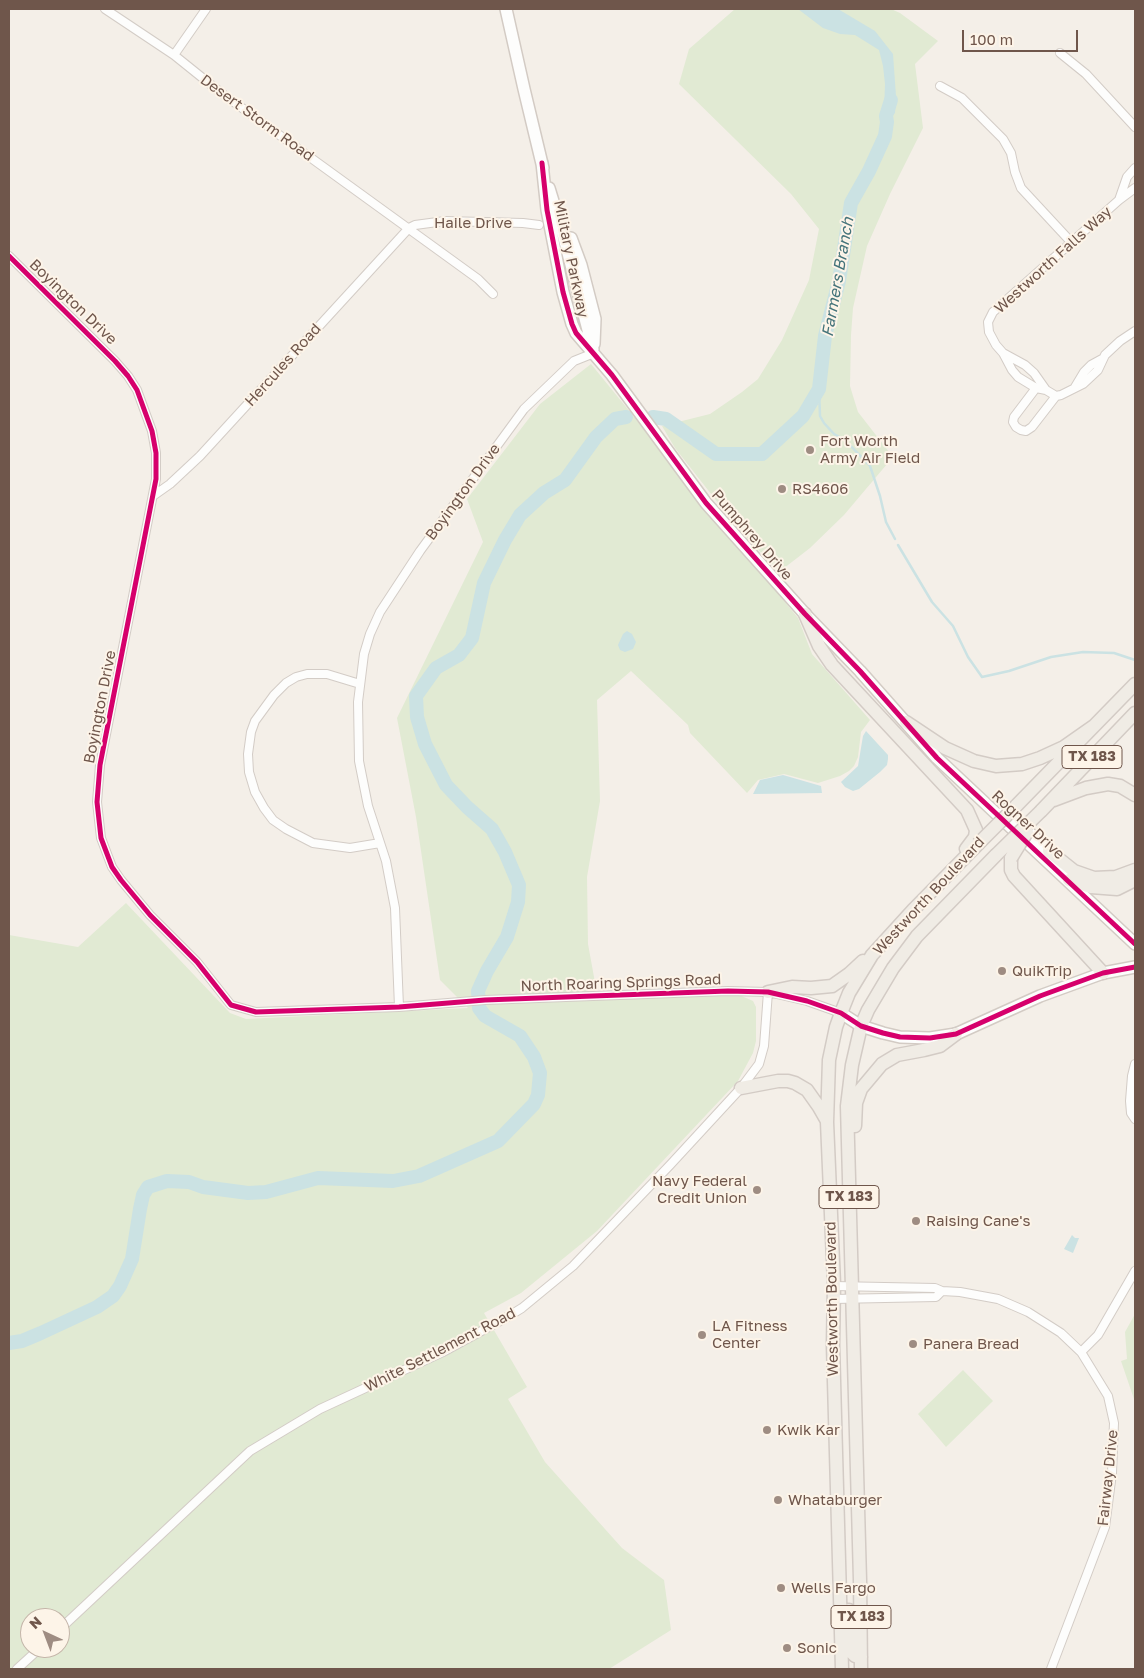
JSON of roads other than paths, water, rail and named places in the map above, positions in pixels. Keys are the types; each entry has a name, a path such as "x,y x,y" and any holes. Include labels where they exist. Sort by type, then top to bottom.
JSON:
{"main road":[{"path":"805,614 819,646 832,665 967,810 973,820 976,830 975,837 943,879"},
{"name":"Westworth Boulevard","path":"842,1669 835,1413 834,1292 827,1122 828,1067 836,1027 856,980 872,955 885,940 1135,684"},
{"name":"Westworth Boulevard","path":"861,1663 847,1100 861,1026 881,986 917,936 1135,713"},
{"path":"906,722 945,748 974,761 996,766 1022,764 1040,758 1064,747 1094,726"},
{"path":"1103,973 1014,876 1011,870 1011,858 1045,807 1086,788 1108,784 1120,786 1135,795"},
{"path":"1049,851 1074,870 1094,878 1116,877 1135,870"},
{"path":"1069,880 1091,887 1118,889 1135,880"},
{"path":"902,922 917,936"},
{"path":"768,992 792,987 832,986 849,974 885,940"},
{"path":"849,1178 854,1164 856,1103 861,1090 869,1078 882,1064 897,1055 940,1046 956,1034"},
{"path":"741,1088 788,1081 807,1090 827,1122"},
{"path":"835,1413 842,1430 843,1494 846,1500 858,1503"},
{"path":"839,1530 848,1547 851,1652 861,1663"}],"street":[{"name":"Desert Storm Road","path":"105,9 174,55 220,92 478,278 493,294"},
{"path":"174,55 206,9"},
{"name":"Military Parkway","path":"506,9 542,163 563,234 594,353"},
{"path":"1060,52 1086,74 1135,127"},
{"path":"940,86 962,98 1003,139 1011,152 1015,172 1022,188 1072,242"},
{"name":"Military Parkway","path":"542,163 571,238 590,324 594,353"},
{"name":"Westworth Falls Way","path":"1119,200 1127,177 1135,168"},
{"name":"Westworth Falls Way","path":"1003,352 996,345 989,332 988,322 993,312 1135,188"},
{"name":"Haile Drive","path":"408,228 415,225 445,221 539,225"},
{"name":"Hercules Road","path":"153,496 170,484 200,456 408,228"},
{"name":"Boyington Drive","path":"9,256 128,376 137,390 152,431 156,453 156,479 153,496 100,766 97,802 101,838 105,852 112,867 150,915 197,962 231,1005 256,1012 399,1007 395,908 390,880 368,806 359,761 357,736 364,654 370,634 380,612 420,551 524,409 574,361 594,353"},
{"path":"1036,388 1014,417 1013,422 1021,430 1026,431 1032,428 1056,396 1083,384 1094,375 1102,359 1120,341 1135,331"},
{"path":"1003,352 1007,362 1018,377 1036,388 1046,390 1056,396"},
{"path":"1003,352 1025,365 1034,373 1046,390"},
{"name":"Pumphrey Drive","path":"594,353 706,503 805,614 906,722"},
{"path":"360,684 327,674 307,674 296,677 286,683 264,707 255,721 251,732 248,754 249,772 255,792 264,808 274,820 286,829 312,842 322,844 350,848 380,843"},
{"name":"Rogner Drive","path":"906,722 1049,851"},
{"name":"Rogner Drive","path":"906,722 937,758 1135,944"},
{"path":"841,1013 861,1026 900,1037 930,1038 956,1034 1040,996 1103,973 1135,966"},
{"name":"North Roaring Springs Road","path":"399,1007 485,1000 728,991 768,992 807,1001 841,1013"},
{"name":"White Settlement Road","path":"70,1620 250,1451 320,1409 443,1352 522,1308 558,1279 589,1250 741,1088 759,1064 764,1046 768,992"},
{"path":"1135,1064 1130,1101 1131,1113 1135,1119"},
{"path":"1081,1352 1098,1335 1135,1271"},
{"name":"Fairway Drive","path":"834,1292 852,1293 935,1288 942,1291 960,1292 998,1299 1028,1312 1061,1333 1081,1352 1105,1390 1114,1423 1112,1473 1105,1527 1051,1669"},
{"name":"Fairway Drive","path":"834,1292 936,1297 942,1291"},
{"path":"17,1669 29,1658"}],"water":[{"path":"798,9 838,9 875,31 893,54 896,96 895,113 888,120 884,112 885,84 879,50 855,35 840,34 823,28"},
{"path":"627,631 632,634 636,642 633,649 625,652 620,650 618,645 623,634"},
{"path":"866,731 888,755 887,765 859,789 853,791 845,787 841,782 858,766 863,736"},
{"path":"783,775 821,786 822,793 753,794 760,780"},
{"path":"1072,1235 1075,1238 1079,1238 1073,1253 1064,1249"}],"waterway":[{"name":"Farmers Branch","path":"653,417 666,419 716,454 762,454 803,416 819,389 825,336 839,281 851,203 869,171 885,136 886,116 891,100"},
{"path":"819,389 820,416 834,434 845,440 870,466 886,522 895,539"},
{"name":"Farmers Branch","path":"9,1343 22,1341 41,1333 97,1307 113,1296 120,1286 132,1259 143,1195 148,1187 167,1181 189,1182 203,1187 248,1193 266,1192 318,1178 393,1181 419,1176 498,1141 534,1104 538,1095 540,1073 534,1057 520,1036 485,1016 479,1008 478,991 487,971 507,937 518,902 519,885 505,852 492,829 446,785 425,744 417,717 416,696 436,668 459,655 472,638 484,583 505,540 520,515 544,493 565,480 596,437 615,419 626,417"},
{"path":"898,545 932,602 953,626 968,657 982,677 1009,671 1051,657 1083,652 1114,653 1135,660"}],"place":[{"name":"Fort Worth Army Air Field","path":"810,450"},
{"name":"RS4606","path":"782,489"},
{"name":"QuikTrip","path":"1002,971"},
{"name":"Navy Federal Credit Union","path":"757,1190"},
{"name":"Raising Cane's","path":"916,1221"},
{"name":"LA Fitness Center","path":"702,1335"},
{"name":"Panera Bread","path":"913,1344"},
{"name":"Kwik Kar","path":"767,1430"},
{"name":"Whataburger","path":"778,1500"},
{"name":"Wells Fargo","path":"781,1588"},
{"name":"Sonic","path":"787,1648"}]}
